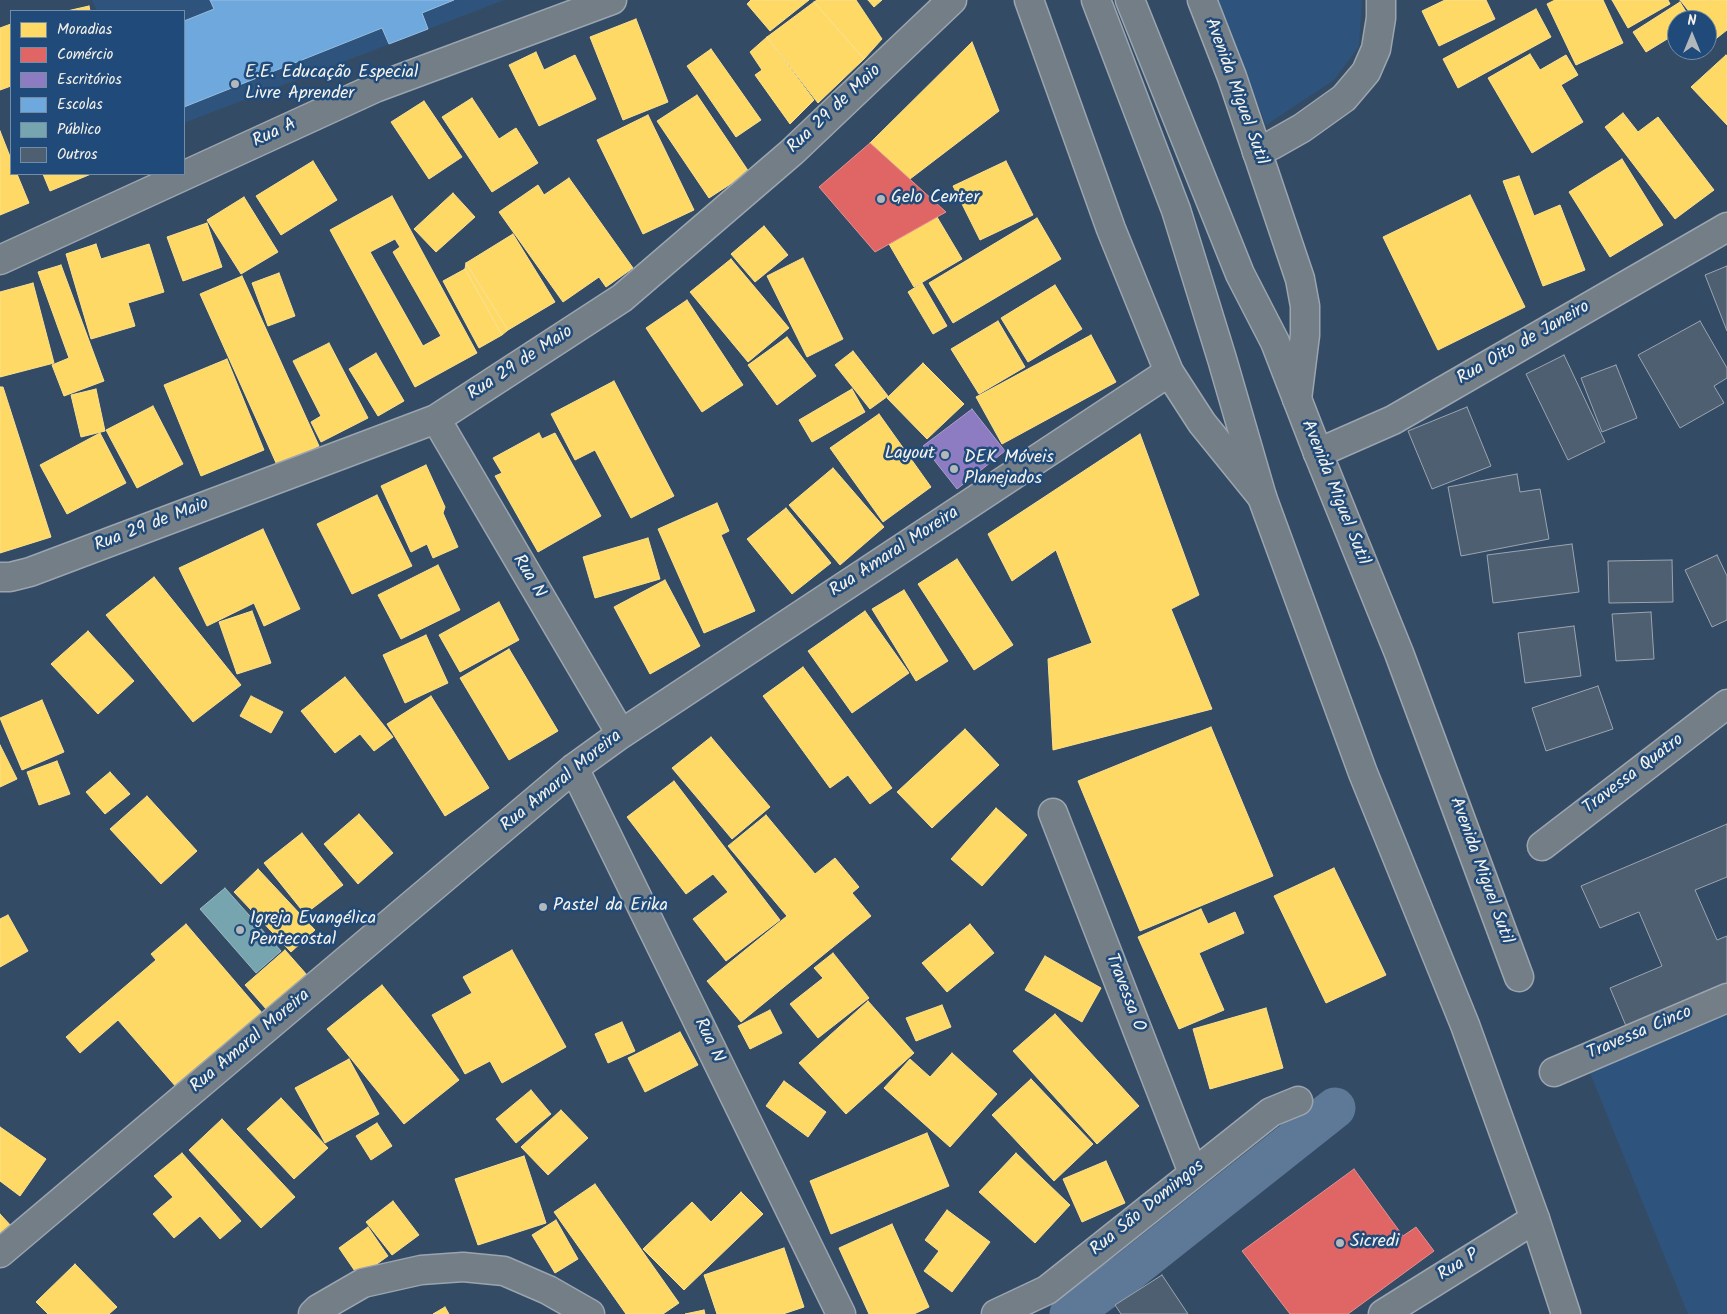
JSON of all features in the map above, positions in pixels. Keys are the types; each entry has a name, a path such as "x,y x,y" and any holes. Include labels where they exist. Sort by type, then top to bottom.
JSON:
{"main road":[{"name":"Rua A","path":"0,260 375,88 612,0"},
{"name":"Rua 29 de Maio","path":"0,577 10,577 30,572 436,419 622,298 792,152 952,0"},
{"path":"1029,0 1111,230 1169,372 1202,423 1262,497"},
{"path":"1096,0 1176,210 1262,497 1363,773 1465,1025 1535,1219 1566,1314"},
{"path":"1130,0 1240,274 1275,342 1297,399"},
{"name":"Avenida Miguel Sutil","path":"1202,0 1232,77 1300,280 1305,306 1305,335 1297,399 1399,653 1519,977"},
{"path":"1257,152 1302,128 1344,98 1366,72 1376,49 1381,18 1381,0"},
{"name":"Rua Oito de Janeiro","path":"1318,454 1393,420 1727,227"},
{"name":"Rua Amaral Moreira","path":"0,1253 574,768 621,734 1169,372"},
{"name":"Rua N","path":"436,419 449,445 621,734"},
{"name":"Travessa Quatro","path":"1542,846 1727,704"},
{"name":"Rua N","path":"574,768 841,1314"},
{"name":"Travessa O","path":"1054,813 1192,1174"},
{"name":"Travessa Cinco","path":"1554,1072 1727,998"},
{"name":"Rua São Domingos","path":"996,1314 1047,1290 1271,1112 1298,1101"},
{"name":"Rua P","path":"1383,1314 1535,1219"},
{"path":"314,1314 318,1309 363,1282 421,1270 463,1267 504,1271 548,1290 590,1314"}],"shaded area":[{"name":"E.E. Educação Especial Livre Aprender","path":"92,0 504,0 185,123 185,10 97,10"},
{"path":"1217,0 1362,0 1359,46 1334,80 1266,125"},
{"path":"1727,1011 1727,1314 1688,1314 1588,1068"}],"building: Moradias":[{"path":"751,0 809,0 770,31 747,4"},
{"path":"817,0 856,0 882,39 864,59 814,2"},
{"path":"868,0 882,0 874,7"},
{"path":"1445,0 1486,0 1495,19 1439,46 1422,11"},
{"path":"1555,0 1603,0 1623,43 1576,65 1547,4"},
{"path":"1612,0 1668,0 1670,4 1628,28"},
{"path":"1680,0 1727,0 1727,30 1717,38 1717,10 1688,10"},
{"path":"814,2 864,59 818,103 767,37"},
{"path":"1680,2 1685,10 1667,10"},
{"path":"89,6 90,10 71,10"},
{"path":"1536,9 1551,37 1458,88 1443,59"},
{"path":"1667,10 1667,39 1646,52 1633,32"},
{"path":"636,19 668,102 623,120 590,37"},
{"path":"10,24 10,86 0,90 0,28"},
{"path":"767,37 814,100 790,124 755,75 762,70 750,52"},
{"path":"972,42 999,111 910,179 870,143"},
{"path":"711,49 761,120 736,137 687,66"},
{"path":"536,52 544,70 575,55 596,99 539,126 509,65"},
{"path":"1530,54 1540,70 1566,55 1578,75 1561,85 1583,122 1532,153 1488,78"},
{"path":"1727,56 1727,125 1691,87"},
{"path":"697,95 749,172 709,198 657,121"},
{"path":"472,98 499,139 516,128 538,163 492,192 442,117"},
{"path":"424,101 462,157 429,179 391,122"},
{"path":"1623,113 1638,132 1658,117 1714,190 1675,219 1605,127"},
{"path":"648,115 694,210 643,234 597,140"},
{"path":"0,131 10,156 10,175 17,175 29,203 0,215"},
{"path":"1622,159 1663,225 1610,257 1569,192"},
{"path":"313,161 337,200 281,235 256,196"},
{"path":"1006,161 1033,215 980,240 953,186"},
{"path":"43,175 89,175 50,191"},
{"path":"1519,176 1534,216 1560,205 1585,270 1543,286 1503,181"},
{"path":"569,178 633,268 606,287 599,277 563,302 499,212 538,185 544,195"},
{"path":"453,193 475,217 436,252 414,229"},
{"path":"1470,195 1525,307 1438,350 1383,237"},
{"path":"392,196 477,353 415,387 330,230","holes":["395,239 400,247 393,252 441,336 423,346 370,252"]},
{"path":"244,197 278,252 241,274 207,220"},
{"path":"937,217 962,259 914,287 889,244"},
{"path":"1037,218 1061,259 953,323 929,283"},
{"path":"207,223 222,267 183,281 167,237"},
{"path":"764,226 788,255 755,282 731,254"},
{"path":"513,234 555,302 508,330 466,263"},
{"path":"96,244 101,259 149,244 164,292 128,303 135,326 91,339 66,254"},
{"path":"803,258 843,339 807,357 767,276"},
{"path":"731,259 789,328 748,362 690,292"},
{"path":"466,263 508,330 502,335 465,269"},
{"path":"61,265 104,381 64,396 52,365 69,358 38,272"},
{"path":"465,269 502,335 479,348 443,281"},
{"path":"279,273 295,316 268,326 252,283"},
{"path":"242,276 319,446 277,465 200,294"},
{"path":"33,283 54,363 0,377 0,292"},
{"path":"922,283 947,326 933,334 908,292"},
{"path":"1055,285 1082,329 1028,362 1001,318"},
{"path":"687,300 743,385 702,412 646,328"},
{"path":"998,321 1025,367 979,394 951,349"},
{"path":"1091,335 1116,382 1002,444 976,397"},
{"path":"787,337 816,376 777,405 748,365"},
{"path":"329,343 368,418 321,442 311,422 321,416 293,361"},
{"path":"853,351 888,396 870,409 835,365"},
{"path":"376,353 404,401 378,416 349,369"},
{"path":"227,359 264,450 201,476 164,385"},
{"path":"923,363 964,404 927,439 887,398"},
{"path":"614,381 674,496 631,518 595,450 575,460 551,414"},
{"path":"0,387 3,387 51,537 0,553"},
{"path":"96,389 105,431 81,437 71,395"},
{"path":"852,389 865,412 812,442 799,420"},
{"path":"153,406 183,464 137,488 106,430"},
{"path":"879,414 931,487 883,522 830,448"},
{"path":"100,433 126,483 67,514 40,465"},
{"path":"539,433 542,439 555,433 601,516 538,552 495,476 502,473 493,458"},
{"path":"1140,434 1199,595 1171,609 1212,709 1053,750 1048,659 1092,643 1056,550 1012,581 988,534"},
{"path":"426,465 445,507 443,513 458,547 433,558 427,544 411,552 381,486"},
{"path":"833,468 884,527 840,565 789,505"},
{"path":"377,495 412,566 352,594 317,524"},
{"path":"717,503 729,531 721,535 755,611 704,633 658,529"},
{"path":"786,508 831,563 792,594 747,539"},
{"path":"263,529 300,609 264,626 254,603 207,626 179,568"},
{"path":"648,538 660,579 595,598 583,557"},
{"path":"957,559 1013,645 974,670 918,584"},
{"path":"438,565 460,610 401,639 378,595"},
{"path":"154,577 241,685 193,722 106,615"},
{"path":"665,580 700,646 650,674 614,607"},
{"path":"904,590 948,661 916,681 872,609"},
{"path":"499,602 519,640 460,672 439,635"},
{"path":"252,611 271,663 237,674 219,622"},
{"path":"865,611 909,673 852,713 808,651"},
{"path":"88,631 134,681 98,714 51,664"},
{"path":"426,635 448,683 405,703 383,655"},
{"path":"509,649 558,731 509,760 460,678"},
{"path":"803,667 892,788 870,804 848,775 830,788 763,696"},
{"path":"345,677 393,737 374,751 360,734 335,753 301,711"},
{"path":"251,696 283,712 271,733 240,716"},
{"path":"431,696 489,788 445,816 387,724"},
{"path":"42,700 64,752 22,770 0,718"},
{"path":"1211,727 1273,876 1140,931 1078,781"},
{"path":"965,729 999,765 932,828 897,792"},
{"path":"711,737 770,807 732,839 672,768"},
{"path":"0,745 17,779 0,787"},
{"path":"57,761 70,794 39,805 27,772"},
{"path":"110,772 130,794 105,814 86,792"},
{"path":"674,781 780,920 726,961 693,919 728,892 713,874 686,894 627,817"},
{"path":"147,796 197,851 161,884 110,829"},
{"path":"996,808 1027,835 982,886 951,859"},
{"path":"359,814 393,853 358,884 324,844"},
{"path":"766,815 815,874 835,858 859,887 852,893 871,916 741,1022 707,981 787,916 728,846"},
{"path":"302,833 343,885 305,914 264,863"},
{"path":"1334,868 1386,975 1326,1003 1274,896"},
{"path":"258,869 315,930 291,952 234,892"},
{"path":"1201,909 1208,924 1235,912 1244,933 1199,953 1224,1010 1179,1029 1138,937"},
{"path":"8,915 28,951 0,967 0,919"},
{"path":"186,924 263,1014 177,1088 118,1020 80,1053 66,1037 156,960 151,954"},
{"path":"970,924 994,953 947,992 922,963"},
{"path":"285,950 307,975 267,1010 245,985"},
{"path":"512,950 566,1047 502,1083 490,1061 465,1074 432,1015 472,993 463,977"},
{"path":"833,953 869,998 818,1038 790,1004 823,978 814,968"},
{"path":"1045,956 1101,988 1082,1022 1025,990"},
{"path":"382,985 459,1080 404,1124 327,1029"},
{"path":"868,1001 914,1053 846,1114 799,1063"},
{"path":"942,1005 951,1027 916,1041 906,1018"},
{"path":"1266,1008 1283,1068 1210,1089 1193,1029"},
{"path":"770,1010 782,1033 750,1049 738,1026"},
{"path":"1055,1014 1139,1106 1097,1144 1013,1051"},
{"path":"622,1022 635,1051 608,1063 595,1034"},
{"path":"680,1032 698,1065 645,1092 628,1058"},
{"path":"952,1053 997,1094 950,1147 884,1088 910,1059 930,1077"},
{"path":"349,1059 379,1114 325,1143 295,1088"},
{"path":"1031,1079 1093,1144 1054,1181 992,1115"},
{"path":"784,1081 826,1112 808,1137 766,1106"},
{"path":"531,1090 551,1114 516,1143 496,1119"},
{"path":"281,1098 328,1148 294,1179 247,1129"},
{"path":"561,1110 588,1138 548,1175 521,1147"},
{"path":"222,1119 295,1197 261,1228 189,1150"},
{"path":"377,1123 392,1146 371,1160 356,1136"},
{"path":"0,1127 46,1159 20,1196 0,1181"},
{"path":"927,1133 949,1186 831,1234 810,1181"},
{"path":"182,1153 241,1221 220,1239 200,1216 174,1238 153,1214 173,1197 154,1176"},
{"path":"1016,1153 1070,1205 1035,1243 979,1192"},
{"path":"524,1156 546,1223 478,1245 455,1179"},
{"path":"1106,1161 1125,1203 1082,1222 1063,1179"},
{"path":"595,1184 679,1303 663,1314 626,1314 554,1212"},
{"path":"741,1192 763,1214 684,1290 643,1249 692,1202 711,1222"},
{"path":"393,1201 419,1235 392,1255 366,1222"},
{"path":"947,1210 990,1242 952,1292 924,1271 939,1251 925,1240"},
{"path":"0,1214 13,1228 0,1240"},
{"path":"556,1220 578,1259 555,1273 532,1235"},
{"path":"892,1224 929,1307 914,1314 869,1314 839,1248"},
{"path":"368,1227 388,1256 359,1277 339,1248"},
{"path":"784,1248 804,1307 783,1314 717,1314 704,1275"},
{"path":"75,1264 117,1307 109,1314 48,1314 36,1302"},
{"path":"445,1307 449,1314 433,1314"},
{"path":"704,1310 705,1314 685,1314"}],"building: Comércio":[{"name":"Gelo Center","path":"870,143 946,212 875,252 819,187"},
{"name":"Sicredi","path":"1354,1169 1403,1236 1416,1227 1434,1251 1348,1314 1290,1314 1242,1251"}],"building: Escritórios":[{"path":"972,409 1005,451 957,489 923,446"}],"building: Escolas":[{"name":"E.E. Educação Especial Livre Aprender","path":"210,0 454,0 422,13 428,29 389,44 382,28 185,107 185,21 214,9"}],"building: Público":[{"name":"Igreja Evangélica Pentecostal","path":"225,888 281,951 256,973 200,909"}],"building: Outros":[{"path":"1727,266 1727,331 1705,275"},
{"path":"1700,321 1727,368 1727,378 1714,386 1724,403 1680,428 1638,355"},
{"path":"1564,355 1605,442 1568,460 1526,374"},
{"path":"1616,365 1637,418 1602,432 1581,378"},
{"path":"1467,407 1491,466 1432,489 1408,431"},
{"path":"1517,474 1520,492 1540,489 1549,539 1461,556 1448,487"},
{"path":"1572,544 1579,592 1493,603 1487,555"},
{"path":"1717,555 1727,576 1727,620 1712,627 1685,570"},
{"path":"1672,560 1673,602 1609,603 1608,561"},
{"path":"1651,612 1654,659 1616,661 1612,614"},
{"path":"1574,626 1581,676 1525,683 1518,633"},
{"path":"1598,686 1613,729 1546,751 1532,708"},
{"path":"1727,824 1727,877 1695,890 1717,940 1727,936 1727,991 1629,1033 1610,988 1662,966 1639,912 1600,928 1581,886"},
{"path":"1162,1275 1188,1314 1121,1314 1115,1305"}],"waterway":[{"path":"1070,1314 1128,1272 1335,1108"}],"place":[{"name":"E.E. Educação Especial Livre Aprender","path":"235,84"},
{"name":"Gelo Center","path":"881,199"},
{"name":"Layout","path":"945,455"},
{"name":"DEK Móveis Planejados","path":"954,469"},
{"name":"Pastel da Erika","path":"543,907"},
{"name":"Igreja Evangélica Pentecostal","path":"240,930"},
{"name":"Sicredi","path":"1340,1243"}]}
